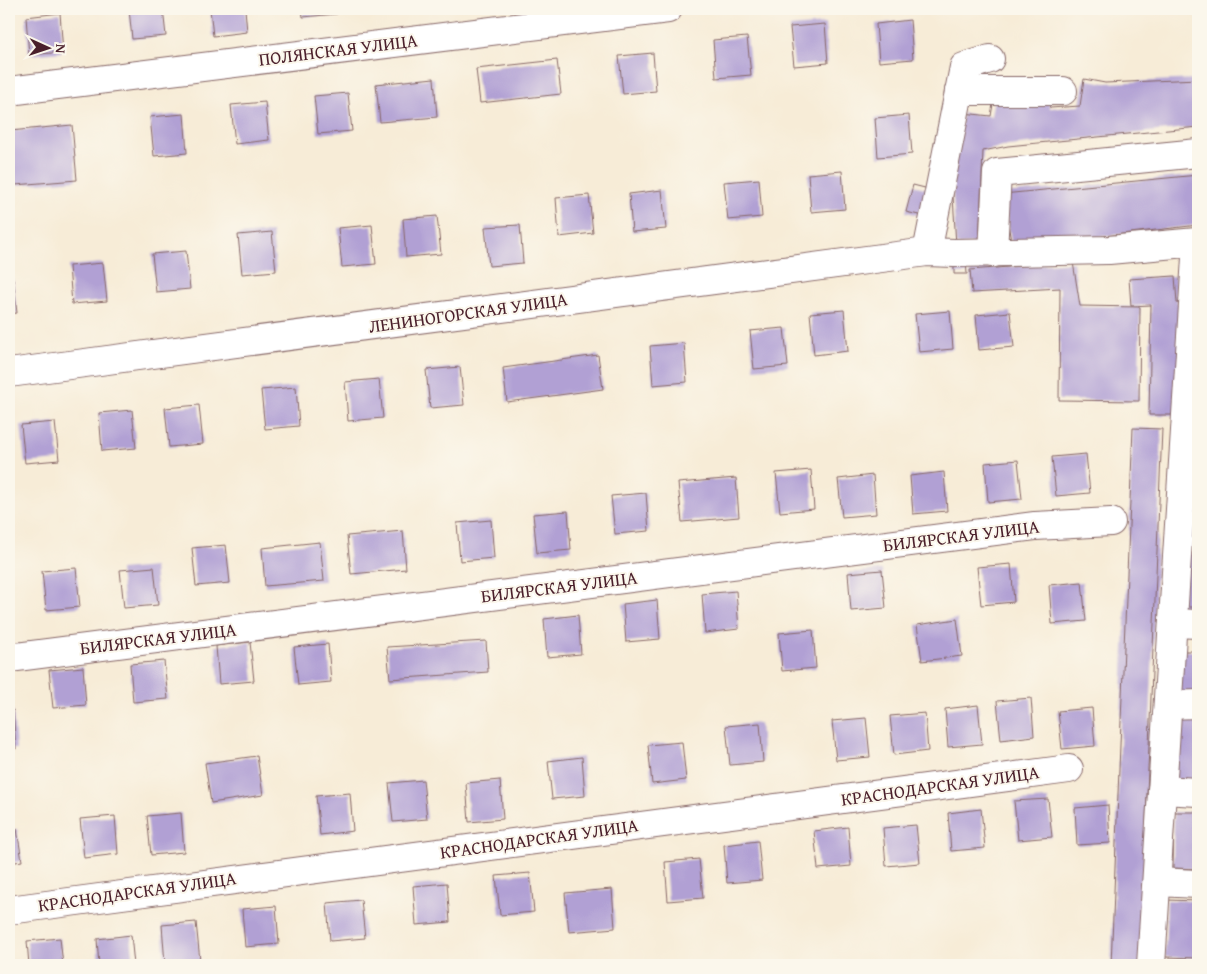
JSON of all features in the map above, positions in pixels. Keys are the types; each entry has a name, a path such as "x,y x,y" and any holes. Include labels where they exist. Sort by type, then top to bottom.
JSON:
{"street":[{"name":"ПОЛЯНСКАЯ УЛИЦА","path":"9,91 668,9"},
{"path":"927,252 964,67 990,59"},
{"path":"959,91 1063,91"},
{"path":"993,252 997,173 1198,153"},
{"path":"1151,965 1168,705 1186,624 1198,242"},
{"name":"ЛЕНИНОГОРСКАЯ УЛИЦА","path":"9,373 927,252 1109,250 1198,242"},
{"name":"БИЛЯРСКАЯ УЛИЦА","path":"9,658 1035,526 1111,522"},
{"path":"1168,705 1198,704"},
{"name":"КРАСНОДАРСКАЯ УЛИЦА","path":"9,910 1069,769"},
{"path":"1162,790 1198,792"},
{"path":"1156,882 1198,884"}],"building":[{"path":"129,9 163,9 166,36 132,39"},
{"path":"210,9 245,9 247,32 213,36"},
{"path":"302,9 337,9 337,14 303,17"},
{"path":"60,13 63,52 29,55 26,17"},
{"path":"910,20 913,59 879,62 876,24"},
{"path":"825,24 828,63 794,66 790,27"},
{"path":"747,37 751,75 716,78 713,40"},
{"path":"653,53 656,91 623,94 619,56"},
{"path":"557,60 561,94 480,103 476,69"},
{"path":"434,78 437,117 380,122 376,84"},
{"path":"1084,79 1105,83 1198,79 1198,127 1008,146 983,151 979,243 956,245 952,180 963,113 991,116 994,98 1048,98 1050,108 1080,106"},
{"path":"348,93 352,131 318,134 314,96"},
{"path":"265,102 269,140 235,144 231,105"},
{"path":"184,114 187,153 154,156 150,117"},
{"path":"909,115 912,154 878,157 875,118"},
{"path":"72,125 77,180 15,185 10,131"},
{"path":"842,171 845,209 811,212 808,174"},
{"path":"1198,175 1198,225 1012,247 1003,194"},
{"path":"759,179 762,217 728,220 724,182"},
{"path":"913,185 929,189 923,216 906,212"},
{"path":"662,190 666,229 632,232 629,194"},
{"path":"589,195 593,233 559,237 556,198"},
{"path":"437,216 441,254 406,257 403,219"},
{"path":"372,225 376,264 342,267 338,228"},
{"path":"520,225 523,263 489,266 485,227"},
{"path":"272,232 276,271 242,274 238,235"},
{"path":"186,251 190,289 156,292 152,254"},
{"path":"954,260 966,260 967,274 954,274"},
{"path":"1073,262 1080,306 1140,307 1139,401 1059,400 1060,288 972,293 970,270"},
{"path":"103,263 107,301 72,304 69,266"},
{"path":"1175,276 1177,303 1185,305 1182,415 1149,415 1151,305 1131,306 1129,279"},
{"path":"13,279 17,313 9,314 9,280"},
{"path":"844,310 848,351 814,355 810,313"},
{"path":"950,311 953,349 919,352 915,314"},
{"path":"1010,312 1014,347 979,350 976,315"},
{"path":"784,328 788,366 754,369 750,331"},
{"path":"684,343 687,382 653,385 650,346"},
{"path":"598,355 603,389 507,402 503,368"},
{"path":"460,367 464,405 430,408 426,370"},
{"path":"379,379 383,418 348,421 345,382"},
{"path":"296,387 299,426 265,429 261,390"},
{"path":"199,405 203,444 169,447 165,408"},
{"path":"132,410 136,448 102,451 99,413"},
{"path":"55,422 59,460 25,463 21,425"},
{"path":"1133,428 1162,429 1140,965 1111,965"},
{"path":"1086,454 1090,493 1056,496 1052,457"},
{"path":"1018,460 1022,499 988,502 985,463"},
{"path":"811,470 814,509 780,512 776,473"},
{"path":"944,472 947,511 913,514 910,476"},
{"path":"873,475 876,514 842,517 838,479"},
{"path":"736,478 739,517 682,522 678,483"},
{"path":"646,493 649,531 615,534 611,496"},
{"path":"568,511 571,550 537,553 533,514"},
{"path":"491,520 494,558 460,561 457,523"},
{"path":"403,531 406,569 351,574 347,536"},
{"path":"320,542 324,581 265,586 262,548"},
{"path":"226,545 230,583 196,586 192,548"},
{"path":"1183,553 1198,554 1198,607 1181,607"},
{"path":"1011,564 1014,602 981,605 977,567"},
{"path":"154,567 158,605 124,608 120,570"},
{"path":"76,568 80,607 46,610 42,571"},
{"path":"882,570 886,608 851,611 848,573"},
{"path":"1082,582 1086,621 1052,624 1049,585"},
{"path":"736,591 739,629 705,633 702,594"},
{"path":"657,600 660,639 626,642 623,604"},
{"path":"578,615 581,654 547,657 544,619"},
{"path":"957,619 962,656 922,661 917,625"},
{"path":"813,630 816,668 782,671 779,633"},
{"path":"486,641 488,672 390,679 387,647"},
{"path":"250,642 254,681 219,684 216,646"},
{"path":"328,644 331,682 298,685 294,647"},
{"path":"1178,651 1198,651 1198,696 1179,697"},
{"path":"164,661 168,699 133,702 130,664"},
{"path":"83,667 86,705 53,708 49,670"},
{"path":"1031,698 1034,736 1001,740 997,701"},
{"path":"978,705 982,744 948,747 945,709"},
{"path":"1092,708 1095,746 1062,749 1058,711"},
{"path":"13,710 16,749 9,749 9,711"},
{"path":"925,713 928,751 894,755 890,716"},
{"path":"1198,717 1198,781 1172,780 1180,718"},
{"path":"866,718 870,757 836,760 832,721"},
{"path":"760,723 763,762 730,765 726,726"},
{"path":"682,742 686,780 652,784 648,745"},
{"path":"257,756 263,795 211,803 205,763"},
{"path":"582,757 585,796 552,799 548,761"},
{"path":"423,780 427,819 393,822 389,783"},
{"path":"500,780 503,819 469,822 466,783"},
{"path":"350,793 353,831 320,835 316,796"},
{"path":"1048,799 1052,837 1018,840 1014,801"},
{"path":"1108,805 1110,843 1077,845 1075,808"},
{"path":"981,809 985,848 951,851 948,813"},
{"path":"1174,812 1198,812 1198,869 1173,868"},
{"path":"181,813 184,852 151,855 147,816"},
{"path":"115,816 118,854 84,858 80,819"},
{"path":"916,825 920,863 886,866 883,828"},
{"path":"848,827 851,866 818,869 814,831"},
{"path":"17,829 22,861 9,863 9,831"},
{"path":"758,841 762,880 727,883 724,845"},
{"path":"699,859 703,898 668,901 665,862"},
{"path":"530,873 534,912 500,915 496,876"},
{"path":"447,883 450,922 416,925 413,886"},
{"path":"612,889 615,928 569,932 565,893"},
{"path":"361,900 365,938 330,941 327,903"},
{"path":"1167,900 1198,901 1198,958 1165,957"},
{"path":"276,906 279,944 245,947 242,909"},
{"path":"196,922 200,961 165,964 162,925"},
{"path":"131,935 134,965 99,965 97,939"},
{"path":"60,938 63,965 29,965 27,941"}]}
